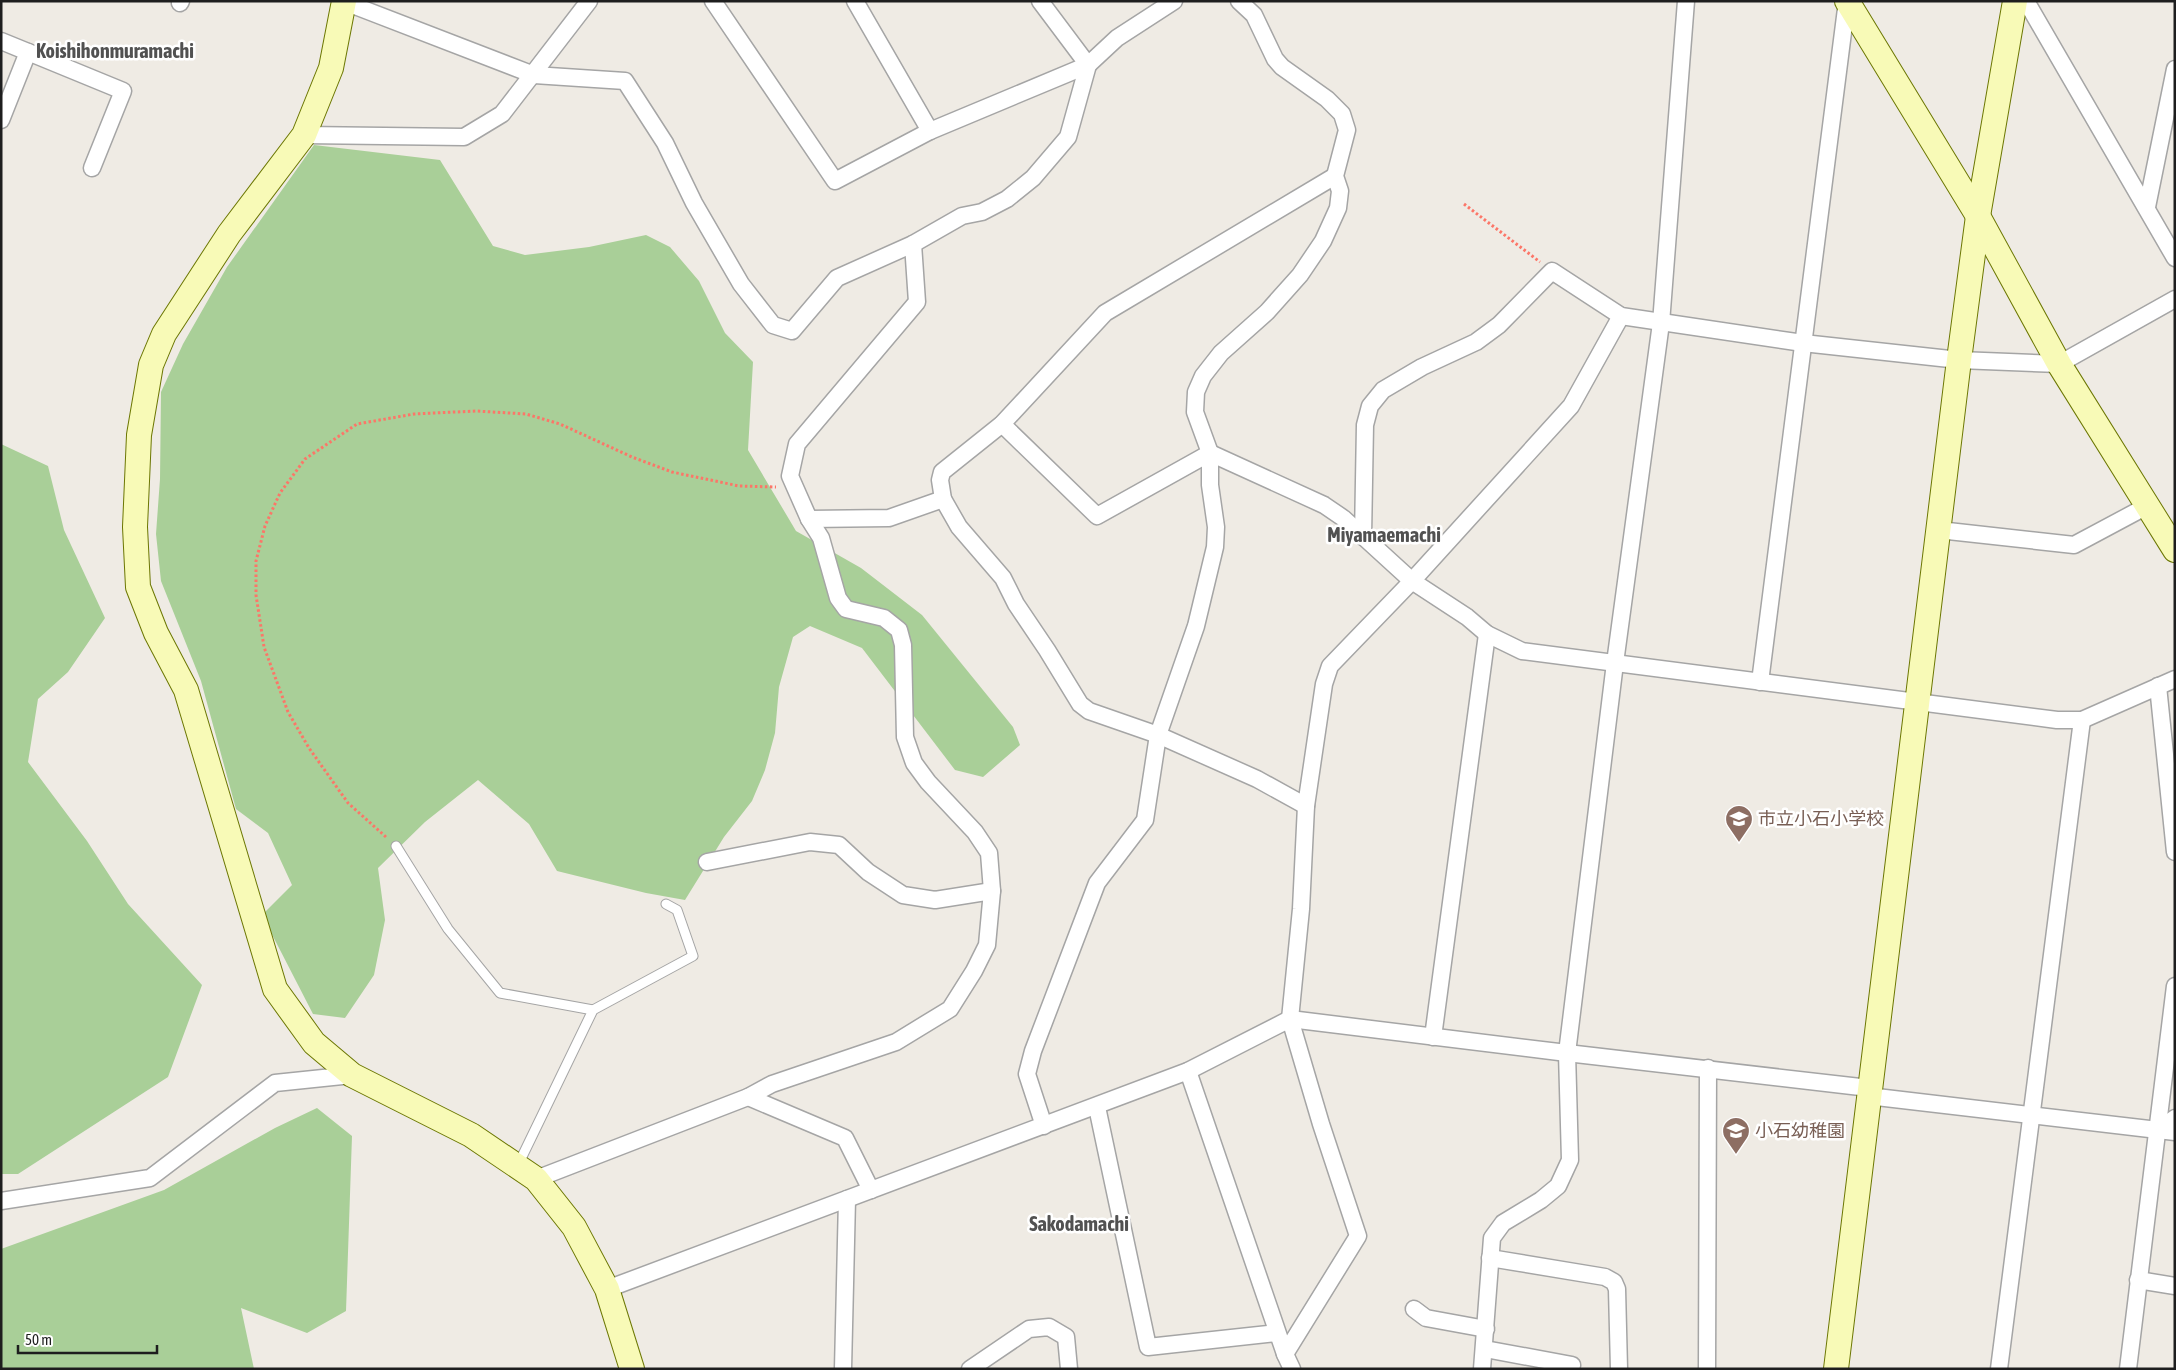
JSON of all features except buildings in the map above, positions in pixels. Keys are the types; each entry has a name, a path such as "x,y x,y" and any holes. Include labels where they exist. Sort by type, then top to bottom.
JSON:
{"street":[{"path":"304,135 464,137 502,114 534,75 589,1"},
{"path":"713,1 835,181 930,131 1088,65 1117,38 1174,1"},
{"path":"855,1 930,131"},
{"path":"1040,1 1088,65"},
{"path":"1044,1126 1027,1074 1097,883 1145,820 1158,734 1196,626 1215,546 1216,527 1210,485 1210,453 1195,412 1196,392 1204,376 1221,353 1267,312 1300,276 1323,240 1338,208 1340,191 1334,176 1347,130 1342,114 1327,99 1282,67 1275,59 1254,15 1239,1"},
{"path":"1482,1369 1492,1238 1502,1223 1541,1200 1558,1186 1570,1160 1567,1054 1615,663 1661,323 1686,1"},
{"path":"1847,1 1978,216 2059,364 2175,550"},
{"path":"1760,682 1847,1"},
{"path":"1836,1369 1959,360 1978,216 2015,1"},
{"path":"2026,1 2175,258"},
{"path":"632,1369 607,1289 574,1227 527,1172 471,1134 352,1075 314,1042 275,989 186,690 156,633 138,587 136,537 139,436 151,365 164,334 229,234 304,135 331,68 343,2 534,75 625,81 666,143 694,203 741,284 772,325 792,331 837,278 914,244 962,216 982,212 1007,199 1033,178 1068,137 1088,65"},
{"path":"1,41 123,91 92,168"},
{"path":"1,120 28,52"},
{"path":"2147,207 2175,69"},
{"path":"1306,806 1257,779 1158,734 1089,712 1080,704 1016,604 1002,578 959,527 943,499 940,480 942,472 1002,424 1105,313 1334,176"},
{"path":"527,1172 748,1097 772,1084 896,1042 950,1009 974,971 987,944 992,891 989,852 975,832 914,763 905,737 903,645 899,630 884,618 846,609 838,598 821,538 809,519 790,476 797,444 917,302 914,244"},
{"path":"1363,536 1365,424 1370,406 1383,390 1422,367 1476,342 1499,325 1552,271 1622,316 1803,343 1959,360 2059,364 2175,299"},
{"path":"1288,1362 1358,1236 1321,1124 1290,1019 1301,909 1306,806 1324,684 1330,666 1412,581 1571,406 1622,316"},
{"path":"1002,424 1098,516 1210,453"},
{"path":"1210,453 1324,505 1363,536 1412,581 1467,617 1487,634 1522,651 2057,720 2082,720 2175,679"},
{"path":"809,519 888,518 943,499"},
{"path":"1939,530 2074,545 2147,506"},
{"path":"1433,1037 1487,634"},
{"path":"2158,686 2175,852"},
{"path":"1999,1369 2082,720"},
{"path":"707,862 810,842 839,845 868,872 902,895 935,900 992,891"},
{"path":"2128,1369 2175,986"},
{"path":"607,1289 1188,1072 1290,1019 1567,1054 1708,1068 2030,1115 2175,1132"},
{"path":"1707,1369 1708,1068"},
{"path":"1188,1072 1288,1362"},
{"path":"1,1201 150,1178 275,1083 352,1075"},
{"path":"748,1097 845,1138 871,1190"},
{"path":"1096,1107 1148,1347 1277,1333"},
{"path":"2158,1130 2175,1118"},
{"path":"843,1369 847,1199"},
{"path":"1490,1258 1605,1277 1614,1282 1617,1289 1619,1369"},
{"path":"2138,1280 2175,1286"},
{"path":"1414,1309 1426,1318 1486,1329"},
{"path":"970,1369 1028,1329 1049,1327 1066,1337 1069,1369"},
{"path":"1485,1349 1572,1365 1571,1369"}],"lane":[{"path":"396,846 448,929 500,993 593,1010 694,956 677,910 666,904"},
{"path":"527,1172 593,1010"}],"path":[{"path":"1464,204 1552,271"},
{"path":"396,846 348,803 309,748 288,712 264,647 256,595 256,561 265,526 280,493 305,459 357,424 414,414 476,410 526,414 543,419 672,472 739,486 794,487"}],"green space":[{"path":"314,145 440,160 493,246 525,255 589,247 646,235 670,247 699,281 725,333 753,362 748,450 796,531 861,568 922,615 1013,727 1020,745 983,777 955,770 862,648 810,626 793,637 779,687 775,733 765,770 752,801 724,837 685,900 646,893 557,871 529,824 478,780 425,822 378,868 385,920 374,975 345,1018 313,1014 262,915 292,885 268,833 236,809 201,681 161,581 156,534 160,479 161,392 183,344 227,267"},
{"path":"1,444 48,466 64,530 105,618 68,672 38,699 28,762 87,841 128,904 202,985 168,1077 18,1174 1,1174"},
{"path":"317,1108 352,1136 346,1311 307,1333 241,1308 254,1369 1,1369 1,1249 164,1190 275,1128"}],"place":[{"name":"市立小石小学校","path":"1739,843"},
{"name":"小石幼稚園","path":"1736,1155"}],"district":[{"name":"Koishihonmuramachi","path":"115,51"},
{"name":"Miyamaemachi","path":"1384,535"},
{"name":"Sakodamachi","path":"1079,1224"}]}
